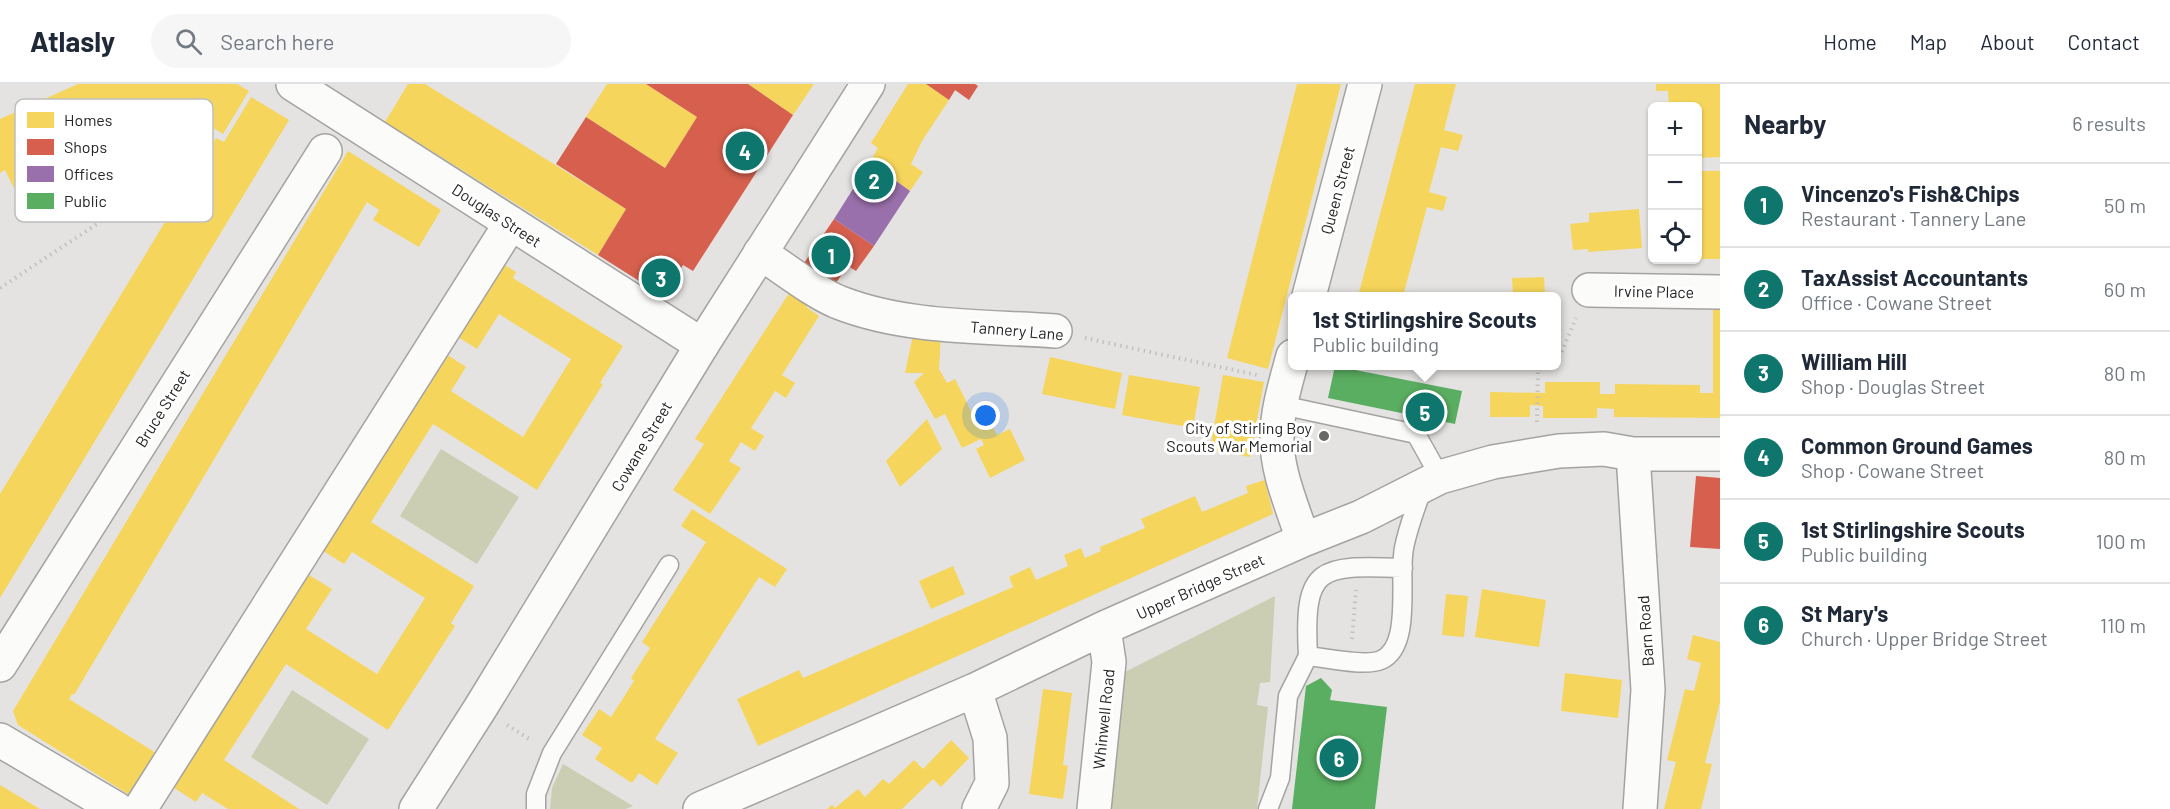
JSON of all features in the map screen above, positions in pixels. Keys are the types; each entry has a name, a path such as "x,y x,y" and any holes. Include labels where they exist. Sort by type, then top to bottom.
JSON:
{"street":[{"name":"Douglas Street","path":"293,84 702,345"},
{"name":"Cowane Street","path":"416,809 481,707 702,345 868,84"},
{"name":"Queen Street","path":"1310,292 1365,84"},
{"name":"Bruce Street","path":"0,665 325,151"},
{"path":"140,809 511,223"},
{"name":"Tannery Lane","path":"760,253 836,301 875,313 917,322 1055,331"},
{"name":"Irvine Place","path":"1588,290 1720,292"},
{"path":"1287,380 1277,438 1284,478 1303,540"},
{"name":"Upper Bridge Street","path":"700,809 975,690 1104,628 1303,540 1361,517 1432,481 1492,462 1536,455 1604,449 1634,454 1720,454"},
{"name":"Barn Road","path":"1634,454 1648,690 1640,809"},
{"name":"Whinwell Road","path":"1094,809 1109,662 1104,628"},
{"path":"975,690 990,738 992,783 979,809"},
{"path":"0,740 117,809"}],"lane":[{"path":"1287,380 1416,434 1432,481 1403,549 1401,620 1396,647 1381,660 1362,662 1308,656"},
{"path":"536,809 536,794 552,753 669,565"},
{"path":"1268,809 1280,778 1288,696 1308,656 1306,612 1314,586 1329,571 1358,566 1403,568"}],"path":[{"path":"0,288 100,222"},
{"path":"1561,354 1588,290"},
{"name":"Tannery Lane","path":"1055,331 1287,380"},
{"path":"1536,455 1538,370"}],"green space":[{"path":"441,449 519,497 477,564 400,516"},
{"path":"1275,596 1270,682 1260,683 1257,705 1268,707 1257,809 1105,809 1121,674"},
{"path":"292,690 369,739 327,805 251,757"},
{"path":"563,764 633,806 626,809 550,809 552,788"}],"building: Homes":[{"path":"78,84 237,84 249,91 223,134 213,128 213,99 45,99"},
{"path":"408,84 425,84 626,209 598,255 385,122"},
{"path":"607,84 646,84 697,117 665,168 586,117"},
{"path":"748,84 814,84 793,115"},
{"path":"908,84 926,84 949,100 922,141 911,164 923,172 910,191 870,162 878,148 871,143"},
{"path":"1297,84 1341,84 1268,369 1227,358"},
{"path":"1415,84 1456,84 1444,130 1463,135 1458,151 1441,147 1429,192 1447,197 1443,211 1427,207 1404,292 1359,292"},
{"path":"1656,84 1720,84 1720,157 1702,158 1702,102 1669,102 1668,91 1656,91"},
{"path":"251,97 289,120 0,598 0,494 165,222 213,222 213,143 216,138 224,142"},
{"path":"15,112 15,190 5,170 0,173 0,119"},
{"path":"348,151 441,210 419,247 373,220 379,210 367,202 74,695 72,694 69,699 161,756 136,799 18,725 13,711"},
{"path":"1702,171 1720,171 1720,259 1702,259"},
{"path":"1639,209 1642,248 1588,252 1588,249 1573,250 1570,224 1589,222 1589,213"},
{"path":"498,261 516,272 513,278 623,346 600,383 603,384 537,490 433,424 371,522 474,586 451,623 455,626 388,730 286,664 224,760 299,809 228,809 202,793 196,802 168,784 282,606 287,609 309,575 332,589 306,629 377,674 425,598 352,552 344,564 320,549 443,352 466,367 451,391 523,437 571,359 499,314 477,349 453,334"},
{"path":"1544,277 1545,292 1513,292 1512,278"},
{"path":"793,287 811,299 806,307 819,316 782,375 795,383 786,398 775,391 751,428 764,436 755,451 741,442 729,461 741,468 710,514 673,490 704,444 695,439"},
{"path":"1713,307 1720,307 1720,418 1614,417 1614,409 1597,408 1597,418 1543,418 1543,406 1530,405 1530,417 1490,417 1490,392 1545,393 1545,382 1600,382 1600,394 1615,394 1615,384 1700,385 1700,393 1713,393"},
{"path":"914,330 941,334 939,369 947,383 955,379 973,415 983,410 997,435 1010,429 1025,460 990,478 976,449 984,445 981,439 962,448 945,414 935,419 914,382 924,373 905,373"},
{"path":"1050,357 1122,373 1115,409 1042,394"},
{"path":"1129,375 1200,387 1193,428 1122,415"},
{"path":"1223,375 1264,382 1250,457 1210,450"},
{"path":"927,419 942,449 900,487 886,461"},
{"path":"1265,480 1273,514 758,746 737,699 799,670 803,678 1013,587 1009,577 1030,567 1036,580 1068,566 1064,555 1081,548 1085,558 1101,551 1100,547 1145,528 1141,519 1195,496 1202,512 1248,493 1246,486"},
{"path":"692,509 787,569 775,587 759,577 655,739 678,753 657,785 639,773 632,783 595,759 602,748 582,735 599,709 611,717 634,681 631,678 650,648 642,642 706,542 681,526"},
{"path":"953,566 965,594 931,609 919,581"},
{"path":"1482,589 1546,600 1539,647 1475,637"},
{"path":"1446,594 1468,596 1464,637 1442,635"},
{"path":"1693,635 1720,642 1720,702 1705,763 1712,764 1701,809 1664,809 1676,762 1667,760 1685,689 1694,691 1701,663 1687,659"},
{"path":"1565,673 1622,680 1618,718 1561,711"},
{"path":"1043,689 1072,693 1063,765 1068,766 1063,799 1029,794"},
{"path":"951,740 969,758 941,787 933,779 902,809 827,809 832,805 835,808 858,789 865,797 883,779 889,784 914,760 923,769"},
{"path":"0,785 40,809 0,809"}],"building: Shops":[{"path":"646,84 748,84 793,115 693,271 683,265 663,296 598,255 626,209 556,164 586,117 665,168 697,117"},
{"path":"926,84 975,84 978,86 969,100 955,90 949,100"},
{"path":"834,219 874,246 856,271 848,266 833,287 802,266"},
{"path":"1696,476 1720,478 1720,549 1690,547"}],"building: Offices":[{"path":"870,162 910,191 874,246 834,219"}],"building: Public":[{"path":"1334,370 1355,370 1462,391 1455,424 1328,398"},
{"path":"1321,678 1332,690 1330,700 1387,707 1375,809 1292,809 1306,686"}],"place":[{"name":"Common Ground Games","path":"745,151"},
{"name":"TaxAssist Accountants","path":"874,180"},
{"name":"Vincenzo's Fish&Chips","path":"831,255"},
{"name":"William Hill","path":"661,278"},
{"name":"1st Stirlingshire Scouts","path":"1425,412"},
{"name":"City of Stirling Boy Scouts War Memorial","path":"1324,436"},
{"name":"St Mary's","path":"1339,758"}]}
